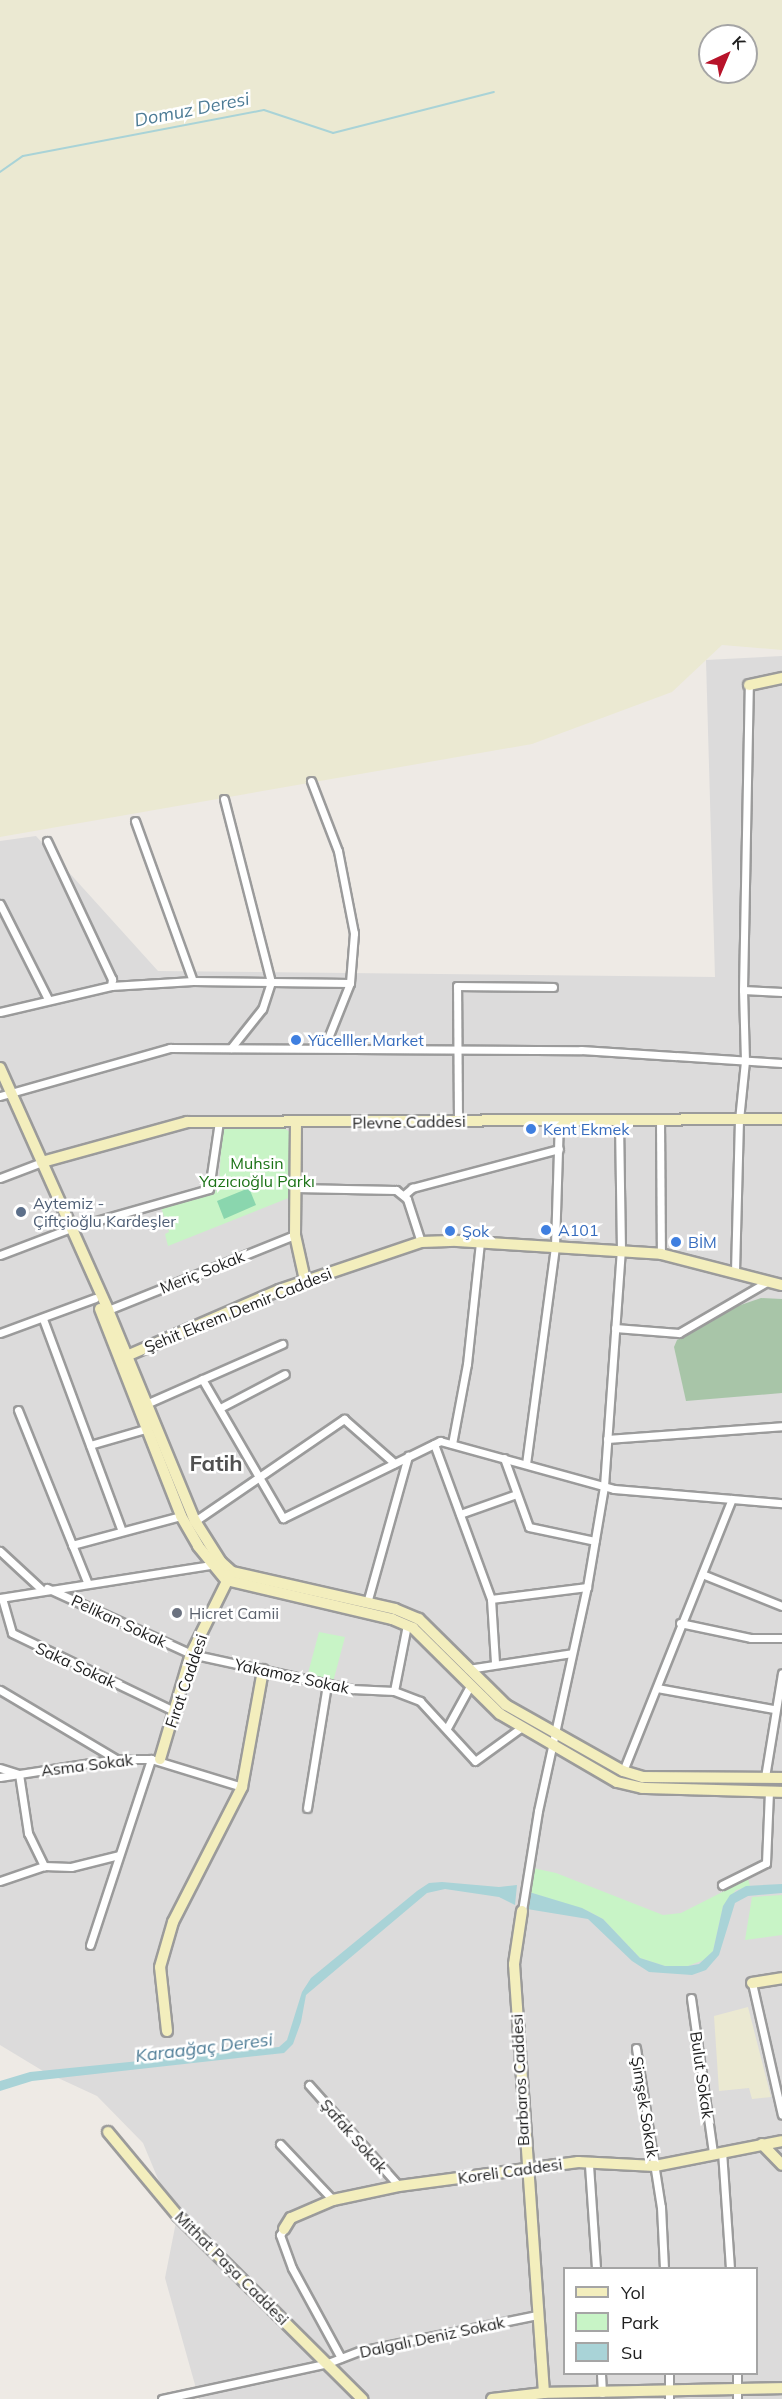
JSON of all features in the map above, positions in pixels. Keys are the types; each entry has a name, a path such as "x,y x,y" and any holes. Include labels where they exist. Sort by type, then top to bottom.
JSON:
{"street":[{"path":"735,1272 738,1120 745,1061 743,990 749,685 782,678"},
{"path":"311,781 338,850 354,933 350,983 324,1048"},
{"path":"224,799 271,982 262,1009 231,1048"},
{"path":"135,821 194,981"},
{"path":"47,841 112,979 111,986"},
{"path":"0,904 48,999"},
{"path":"0,1012 111,986 194,981 350,983"},
{"path":"458,1121 457,987 552,987"},
{"path":"743,990 782,992"},
{"path":"0,1096 170,1048 580,1050 782,1063"},
{"path":"0,1068 108,1310 145,1429 181,1516 217,1564 229,1576 407,1625 500,1714 522,1727 623,1772 643,1777 782,1778"},
{"path":"660,1119 662,1254"},
{"name":"Plevne Caddesi","path":"42,1162 176,1124 219,1121 782,1119"},
{"path":"526,1464 555,1246 559,1120"},
{"path":"522,1911 524,1888 553,1739 587,1587 604,1486 621,1250 619,1120"},
{"path":"0,1255 71,1228 209,1189 219,1121"},
{"path":"296,1121 295,1235 305,1280"},
{"path":"404,1195 412,1188 559,1149"},
{"path":"0,1178 42,1162"},
{"path":"295,1188 385,1188 404,1195 421,1242"},
{"name":"Meriç Sokak","path":"108,1310 295,1235"},
{"name":"Şehit Ekrem Demir Caddesi","path":"123,1358 305,1280 421,1242 480,1242 662,1254 782,1285"},
{"path":"452,1444 467,1364 480,1242"},
{"path":"84,1260 95,1298 146,1404 195,1521 217,1564"},
{"path":"615,1328 679,1333 767,1282"},
{"path":"0,1332 43,1319 95,1298"},
{"path":"43,1319 122,1532"},
{"path":"146,1404 282,1344"},
{"path":"220,1408 285,1374"},
{"path":"202,1379 262,1478 283,1518 440,1441 604,1486 782,1503"},
{"path":"18,1410 87,1582"},
{"path":"195,1521 262,1478 344,1419 394,1463"},
{"path":"607,1439 782,1426"},
{"path":"90,1444 145,1429"},
{"path":"434,1444 491,1599 495,1663"},
{"path":"367,1604 408,1456"},
{"path":"504,1458 514,1495 529,1527 595,1541"},
{"path":"460,1514 514,1495"},
{"path":"623,1772 680,1623 732,1499"},
{"path":"72,1545 181,1516"},
{"name":"Pelikan Sokak","path":"0,1551 44,1589 191,1654"},
{"path":"1,1598 87,1582 217,1564"},
{"path":"702,1574 782,1606"},
{"path":"229,1576 367,1604 419,1619 467,1670 506,1705 617,1782 634,1786 782,1792"},
{"name":"Fırat Caddesi","path":"156,1759 174,1711 191,1654 229,1576"},
{"path":"491,1599 587,1587"},
{"name":"Saka Sokak","path":"1,1598 12,1634 174,1711"},
{"path":"680,1623 752,1638 782,1638"},
{"path":"394,1690 407,1625"},
{"path":"467,1670 495,1663 572,1653"},
{"name":"Yakamoz Sokak","path":"191,1654 327,1684 394,1690 420,1701 475,1761 522,1727"},
{"path":"167,2031 160,1967 173,1922 242,1787 263,1670"},
{"path":"765,1778 774,1709 782,1673"},
{"path":"307,1808 327,1684"},
{"path":"447,1728 470,1686"},
{"path":"657,1688 774,1709"},
{"path":"0,1690 116,1759"},
{"name":"Asma Sokak","path":"0,1777 116,1759 156,1759 242,1787"},
{"path":"90,1945 119,1855 156,1759"},
{"path":"0,1768 19,1774 28,1833 44,1866"},
{"path":"722,1885 766,1863 769,1792"},
{"path":"0,1881 44,1866 71,1867 119,1855"},
{"name":"Barbaros Caddesi","path":"522,1911 514,1964 526,2167 544,2393"},
{"path":"782,1978 752,1983 782,2115"},
{"name":"Bulut Sokak","path":"691,1998 717,2151 730,2267"},
{"name":"Şimşek Sokak","path":"636,2048 655,2166 664,2267"},
{"name":"Şafak Sokak","path":"309,2085 399,2186"},
{"name":"Mithat Paşa Caddesi","path":"108,2132 178,2216 362,2399"},
{"name":"Koreli Caddesi","path":"284,2229 291,2218 333,2200 399,2186 526,2167 589,2164 655,2166 717,2151 782,2141"},
{"path":"280,2144 333,2200"},
{"path":"762,2144 782,2165"},
{"path":"589,2164 596,2267"},
{"path":"284,2229 280,2235 292,2268 341,2358"},
{"name":"Dalgalı Deniz Sokak","path":"162,2399 537,2315"},
{"path":"601,2375 602,2393"},
{"path":"669,2375 669,2396"},
{"path":"737,2375 737,2394"},
{"path":"492,2399 544,2393 583,2397 602,2393 669,2396 737,2394 782,2388"}],"shaded area":[{"path":"0,0 782,0 782,650 722,645 672,692 532,744 0,837"},
{"path":"782,656 782,2399 199,2399 165,2278 176,2222 143,2143 97,2096 43,2071 0,2045 0,841 36,836 158,971 715,977 706,660"},
{"path":"748,2007 771,2097 752,2099 749,2088 719,2091 714,2016"}],"green space":[{"name":"Muhsin Yazıcıoğlu Parkı","path":"222,1128 285,1129 290,1132 291,1197 168,1246 165,1234 169,1232 161,1207 214,1193 219,1187"},
{"path":"249,1188 256,1205 224,1219 217,1201"},
{"path":"761,1298 782,1299 782,1393 686,1401 674,1347 677,1340 732,1308"},
{"path":"319,1632 345,1637 333,1682 307,1677"},
{"path":"533,1868 556,1873 663,1915 681,1913 748,1879 750,1886 736,1890 723,1906 713,1951 706,1959 688,1966 665,1966 640,1958 603,1919 588,1911 529,1892"},
{"path":"782,1895 782,1935 745,1940 752,1897"}],"water":[{"path":"429,1883 499,1887 517,1885 515,1905 499,1897 445,1889 427,1893 306,1995 301,2022 293,2044 284,2053 32,2081 0,2091 0,2081 30,2072 279,2047 287,2040 302,1992 311,1978 417,1891"},
{"path":"782,1884 782,1893 748,1896 735,1903 719,1955 706,1970 692,1975 649,1972 632,1961 588,1919 527,1909 529,1892 582,1908 603,1919 640,1958 665,1966 688,1966 699,1964 713,1951 723,1906 730,1895 746,1886"}],"waterway":[{"name":"Domuz Deresi","path":"0,172 23,156 264,110 333,133 494,92"}],"place":[{"name":"Yücelller Market","path":"296,1040"},
{"name":"Kent Ekmek","path":"531,1129"},
{"name":"Aytemiz - Çiftçioğlu Kardeşler","path":"21,1212"},
{"name":"A101","path":"546,1230"},
{"name":"Şok","path":"450,1231"},
{"name":"BİM","path":"676,1242"},
{"name":"Hicret Camii","path":"177,1613"}],"district":[{"name":"Fatih","path":"216,1464"}],"water label":[{"name":"Karaağaç Deresi","path":"204,2048"}]}
